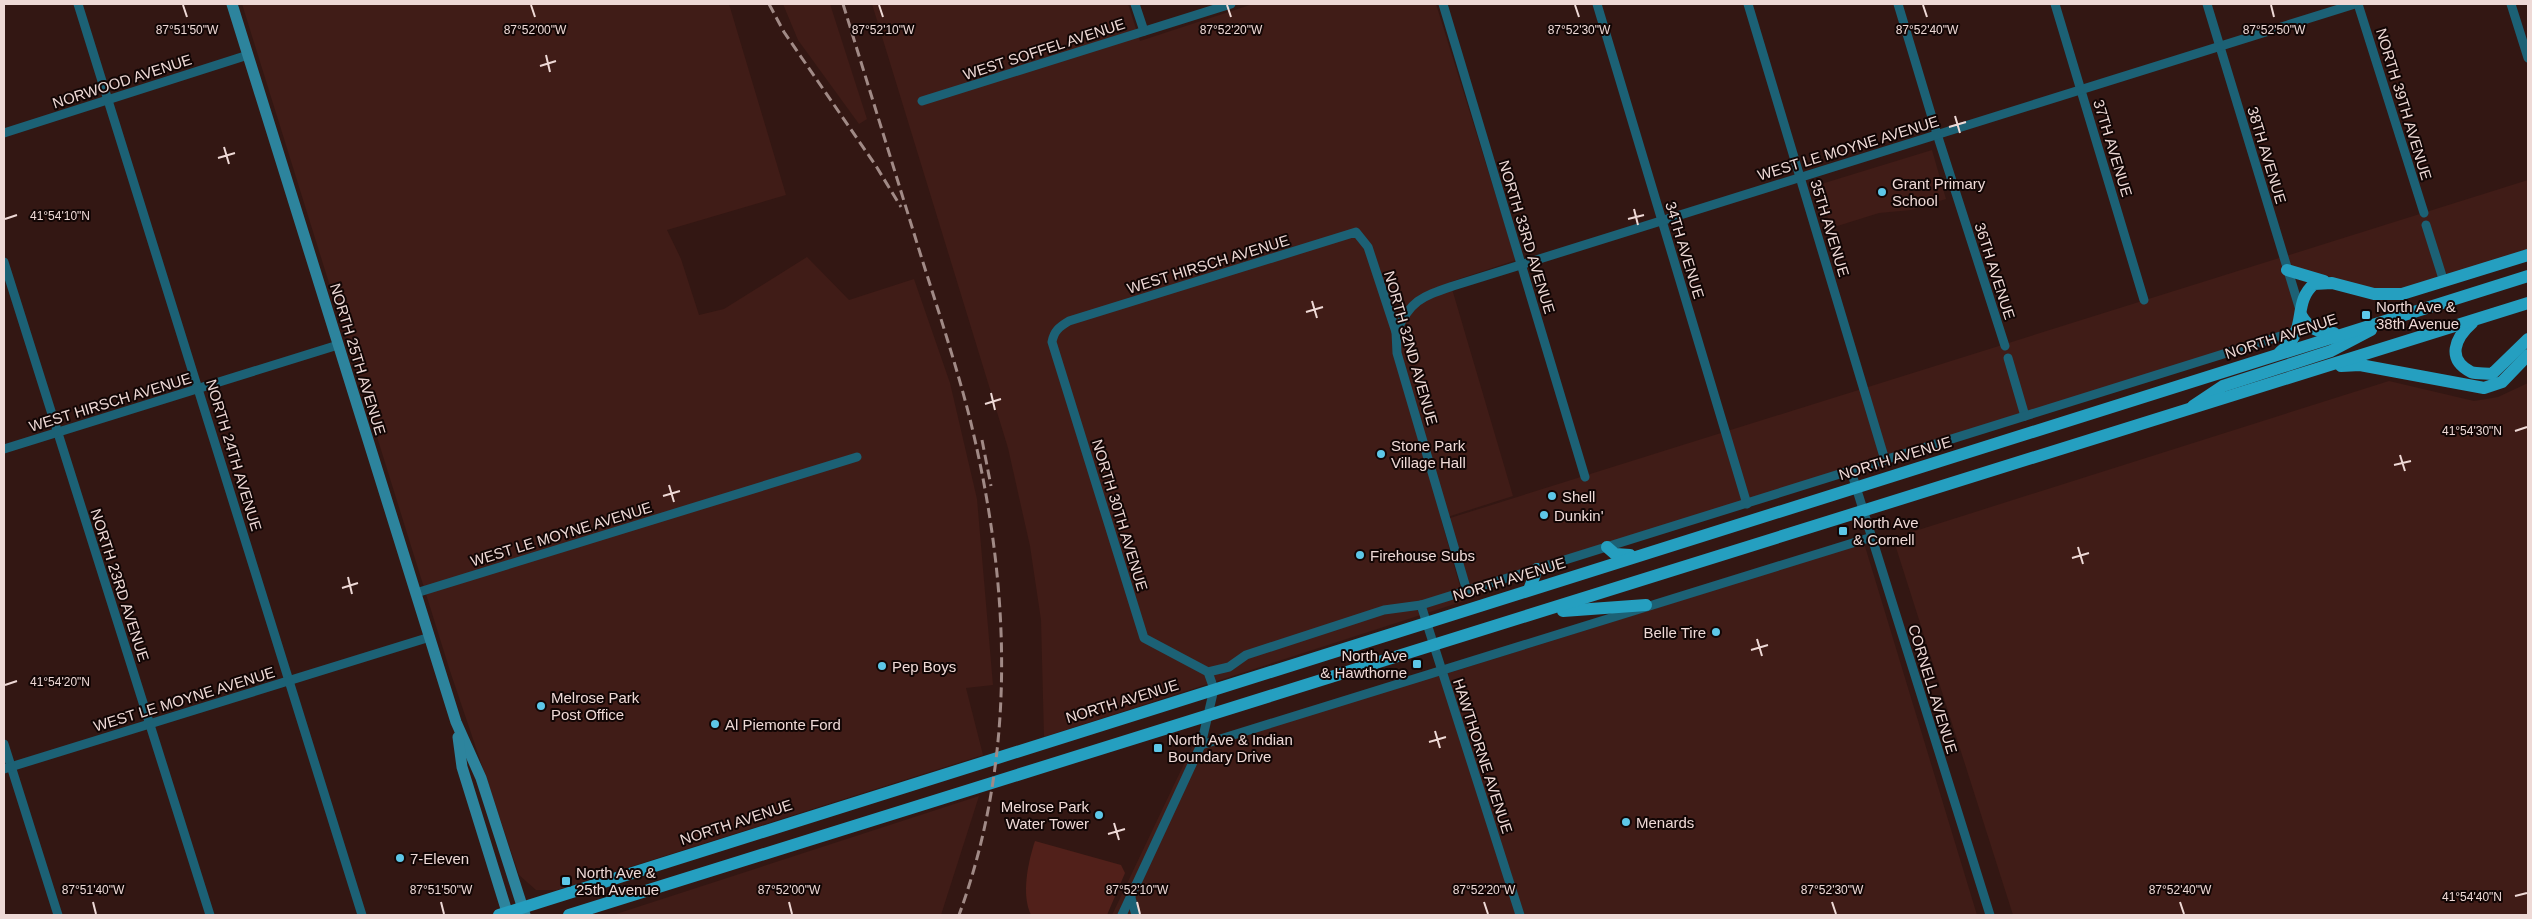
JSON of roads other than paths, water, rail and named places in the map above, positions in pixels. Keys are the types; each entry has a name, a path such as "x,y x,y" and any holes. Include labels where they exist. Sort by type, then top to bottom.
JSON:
{"main road":[{"name":"NORTH 25TH AVENUE","path":"232,4 456,722 481,778 524,912"},
{"path":"2287,270 2358,291 2388,295 2416,291 2528,255"},
{"name":"NORTH AVENUE","path":"505,914 524,912 654,865 2528,276"},
{"path":"2276,355 2287,347 2303,329 2301,315 2302,297 2307,290 2321,282 2332,283"},
{"path":"569,915 2528,303"},
{"path":"2187,410 2206,395 2223,386 2332,351 2395,317"},
{"path":"2475,320 2461,333 2455,345 2458,360 2472,372 2492,374 2528,339"},
{"path":"2303,329 2317,332 2344,333"},
{"path":"2328,366 2360,366 2484,388 2502,382 2528,355"},
{"path":"1606,542 1615,554 1637,556"},
{"path":"1529,590 1537,569"},
{"path":"1531,615 1646,605"},
{"name":"NORTH 25TH AVENUE","path":"456,722 462,766 505,914"},
{"path":"736,840 743,862"},
{"path":"654,865 662,887"}],"street":[{"name":"NORTH 24TH AVENUE","path":"78,4 362,915"},
{"path":"1135,4 1144,31"},
{"name":"WEST SOFFEL AVENUE","path":"922,102 1231,4"},
{"name":"NORTH 33RD AVENUE","path":"1443,4 1585,477"},
{"name":"34TH AVENUE","path":"1597,4 1747,504"},
{"name":"35TH AVENUE","path":"1748,4 1885,460"},
{"name":"36TH AVENUE","path":"1898,4 1937,134 2005,346"},
{"name":"37TH AVENUE","path":"2055,4 2144,300"},
{"name":"38TH AVENUE","path":"2207,4 2301,315"},
{"name":"WEST LE MOYNE AVENUE","path":"1396,332 1405,313 1422,297 2356,4"},
{"name":"NORTH 39TH AVENUE","path":"2356,4 2424,213"},
{"path":"2511,4 2528,58"},
{"name":"NORWOOD AVENUE","path":"4,133 248,55"},
{"path":"2426,225 2444,282"},
{"name":"WEST HIRSCH AVENUE","path":"1069,321 1356,232"},
{"name":"NORTH 32ND AVENUE","path":"1356,232 1368,247 1396,332 1397,353 1467,591"},
{"name":"NORTH 23RD AVENUE","path":"4,262 210,915"},
{"name":"NORTH 30TH AVENUE","path":"1069,321 1054,332 1052,342 1144,638 1208,672"},
{"name":"NORTH AVENUE","path":"1208,672 1229,667 1254,652 1375,613 1421,605 1467,591 1537,569 1606,542 1747,504 2303,329"},
{"name":"WEST HIRSCH AVENUE","path":"4,449 338,345"},
{"path":"2008,358 2025,416"},
{"name":"WEST LE MOYNE AVENUE","path":"416,593 857,457"},
{"name":"CORNELL AVENUE","path":"1851,471 1990,915"},
{"path":"1201,745 1646,605 1872,537"},
{"name":"HAWTHORNE AVENUE","path":"1421,605 1520,915"},
{"name":"WEST LE MOYNE AVENUE","path":"7,768 430,637"},
{"path":"1122,915 1201,745 1214,690 1208,672"},
{"path":"4,744 7,768 58,915"},
{"path":"1131,898 1136,915"}],"railway":[{"path":"769,4 784,32 876,166 901,207"},
{"path":"843,4 965,398 983,481 993,543 1000,606 1002,668 999,731 991,793 978,854 959,915"},
{"path":"982,440 991,486"}],"place":[{"name":"Grant Primary School","path":"1882,192"},
{"name":"North Ave & 38th Avenue","path":"2366,315"},
{"name":"Stone Park Village Hall","path":"1381,454"},
{"name":"Shell","path":"1552,496"},
{"name":"Dunkin'","path":"1544,515"},
{"name":"North Ave & Cornell","path":"1843,531"},
{"name":"Firehouse Subs","path":"1360,555"},
{"name":"Belle Tire","path":"1716,632"},
{"name":"North Ave & Hawthorne","path":"1417,664"},
{"name":"Pep Boys","path":"882,666"},
{"name":"Melrose Park Post Office","path":"541,706"},
{"name":"Al Piemonte Ford","path":"715,724"},
{"name":"North Ave & Indian Boundary Drive","path":"1158,748"},
{"name":"Melrose Park Water Tower","path":"1099,815"},
{"name":"Menards","path":"1626,822"},
{"name":"7-Eleven","path":"400,858"},
{"name":"North Ave & 25th Avenue","path":"566,881"}]}
